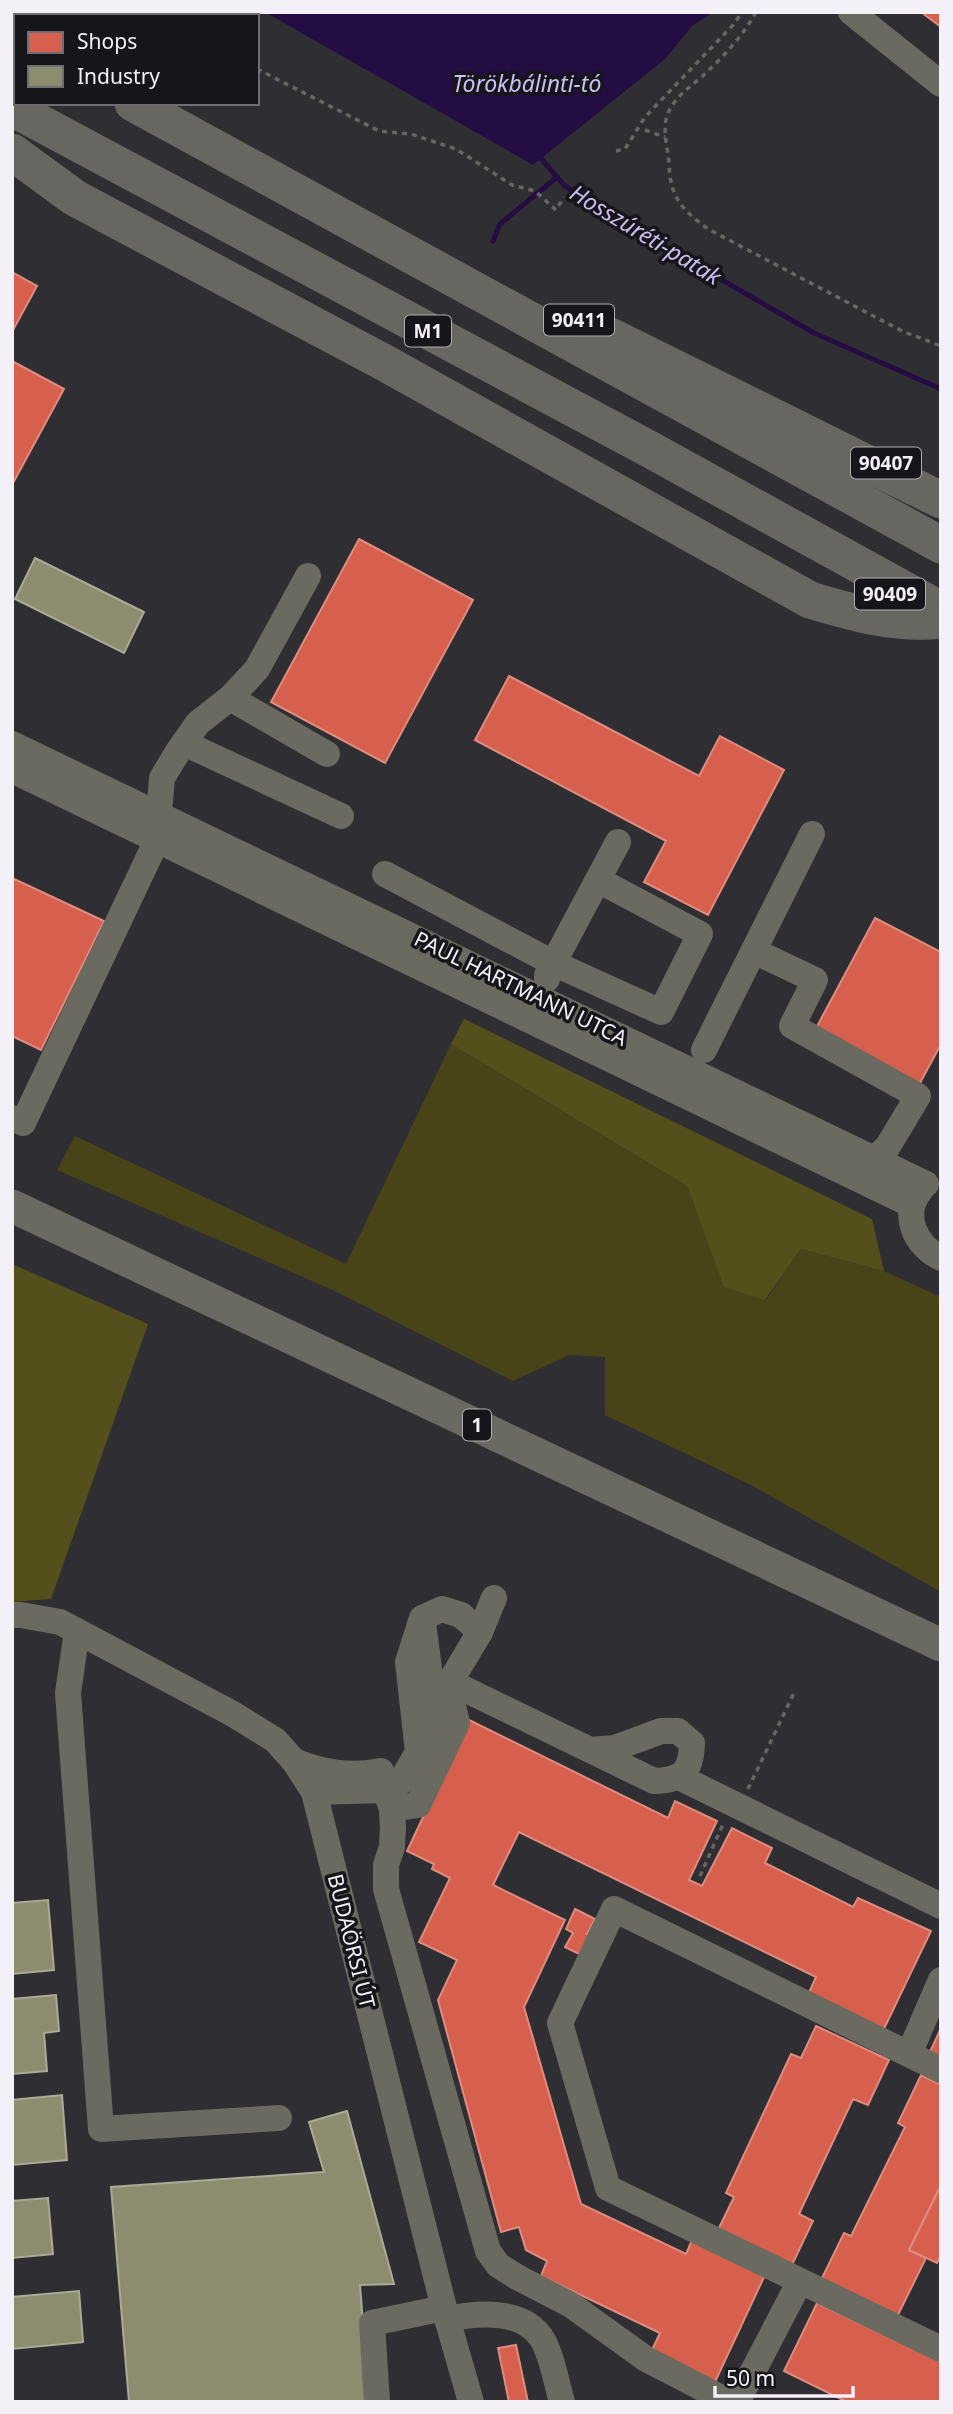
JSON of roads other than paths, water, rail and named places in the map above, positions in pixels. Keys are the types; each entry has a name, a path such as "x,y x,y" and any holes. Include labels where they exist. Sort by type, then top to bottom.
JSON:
{"highway":[{"path":"137,105 941,545"},
{"name":"M1","path":"12,108 651,450 941,610"},
{"path":"12,152 75,198 385,363 810,600 866,617 924,622 941,620"},
{"name":"90411","path":"321,206 538,300 941,500"},
{"name":"90407","path":"832,445 941,482"},
{"name":"90409","path":"841,556 913,611 941,628"}],"main road":[{"name":"1","path":"12,1206 941,1645"}],"street":[{"path":"851,12 941,84"},
{"path":"159,813 162,778 184,743 198,723 230,698 257,669 308,576"},
{"path":"230,698 327,754"},
{"path":"184,743 341,816"},
{"name":"PAUL HARTMANN UTCA","path":"12,744 660,1054 875,1159 927,1188"},
{"name":"PAUL HARTMANN UTCA","path":"12,770 146,835 927,1188"},
{"path":"117,794 140,790 162,778"},
{"path":"705,1051 812,834"},
{"path":"12,1118 23,1123 146,835"},
{"path":"553,1004 550,969 618,842"},
{"path":"385,874 550,969 661,1012 700,934 598,880"},
{"path":"754,951 815,980 792,1026 918,1096 888,1146 875,1159"},
{"path":"513,985 550,969"},
{"path":"660,1054 705,1051"},
{"path":"705,1051 723,1085"},
{"path":"927,1188 912,1226 920,1244 941,1258"},
{"path":"314,1792 386,1790 400,1783 418,1752 442,1699 480,1632 494,1598"},
{"path":"418,1752 408,1662 422,1618 442,1609 461,1615 480,1632"},
{"name":"BUDAÖRSI ÚT","path":"12,1615 60,1622 233,1714 275,1740 294,1761 314,1792 446,2314 471,2402"},
{"path":"294,1761 316,1770 347,1775 418,1805 457,1723 453,1706 442,1699 422,1618"},
{"path":"77,1631 68,1693 101,2129 279,2118"},
{"path":"442,1699 667,1779 941,1906"},
{"path":"590,1750 630,1744 661,1731 678,1731 692,1743 691,1762 667,1779"},
{"path":"386,1790 392,1847 386,1865 386,1889 488,2251 498,2264 517,2277 571,2305 646,2359 729,2402"},
{"path":"941,2070 614,1909 560,2022 608,2188 941,2349"},
{"path":"909,2054 941,1980"},
{"path":"737,2402 800,2281"},
{"path":"377,2402 372,2323 446,2314 493,2313 513,2318 530,2327 547,2346 562,2402"}],"water":[{"name":"Törökbálinti-tó","path":"265,12 713,12 692,26 665,59 533,165"}],"waterway":[{"name":"Hosszúréti-patak","path":"538,155 564,185 590,204 814,333 941,389"},
{"path":"493,241 500,224 557,177"}]}
